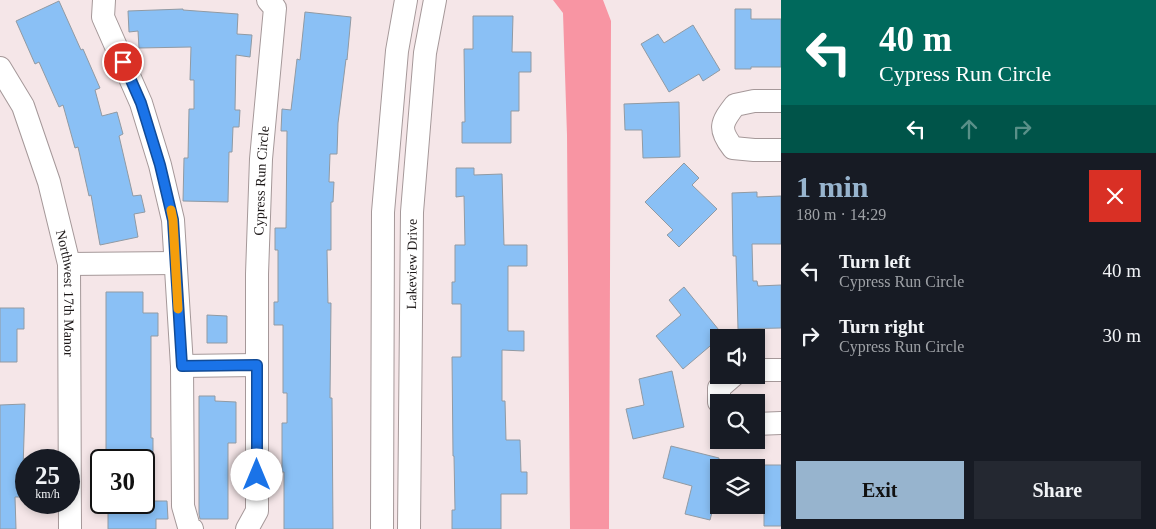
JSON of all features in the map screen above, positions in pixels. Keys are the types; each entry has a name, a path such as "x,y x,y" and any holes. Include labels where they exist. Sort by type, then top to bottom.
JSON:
{"street":[{"path":"104,0 103,17 141,103 160,165 173,220 182,366 183,506 189,527 192,529"},
{"name":"Cypress Run Circle","path":"247,529 257,511 257,274 261,159 275,8 268,0"},
{"name":"Lakeview Drive","path":"382,529 383,212 397,51 406,0"},
{"name":"Lakeview Drive","path":"409,529 412,212 425,53 435,0"},
{"name":"Northwest 17th Manor","path":"0,68 23,106 49,182 69,264 70,529"},
{"path":"781,101 754,101 735,105 724,120 724,136 733,148 781,150"},
{"path":"69,264 175,263"},
{"path":"182,366 257,365"},
{"path":"765,370 781,370"},
{"path":"765,424 781,423"}],"shaded area":[{"path":"553,0 603,0 611,21 609,529 570,529 567,135 563,13"}],"building":[{"path":"59,1 100,88 95,90 102,116 117,112 123,134 119,136 133,196 141,195 145,212 134,214 138,237 100,245 91,195 89,196 78,147 75,148 63,105 59,107 39,62 35,64 16,21"},
{"path":"183,9 238,14 237,34 252,35 250,57 236,55 235,110 240,110 239,127 233,127 232,152 229,152 228,202 183,201 184,158 188,158 189,109 194,109 194,80 190,80 191,47 139,48 138,31 129,32 128,11"},
{"path":"735,9 751,9 751,19 781,19 781,67 735,69"},
{"path":"305,12 351,17 338,123 337,154 330,154 329,182 334,182 333,202 331,202 331,250 327,250 328,303 331,303 330,398 332,398 333,529 284,529 282,423 287,423 287,393 283,393 283,325 274,325 274,302 278,302 278,250 275,250 275,228 286,228 287,131 281,131 282,109 291,110 297,59 300,60"},
{"path":"473,16 513,16 512,52 531,52 531,72 519,72 519,111 511,111 511,143 462,143 462,122 465,122 464,49 473,49"},
{"path":"693,25 720,70 703,81 699,74 669,92 641,44 658,34 664,43"},
{"path":"679,102 680,157 643,158 642,130 625,130 624,104"},
{"path":"684,163 699,178 692,185 717,209 679,247 667,235 673,230 645,202"},
{"path":"456,168 474,168 474,175 502,174 504,245 527,245 527,266 508,266 508,331 524,331 524,351 502,350 502,401 505,401 506,440 520,440 521,472 527,472 527,494 501,494 501,529 452,529 452,510 455,510 452,357 461,357 461,304 452,304 452,282 455,282 455,245 465,245 464,196 456,197"},
{"path":"757,192 757,197 781,196 781,244 752,244 753,281 757,281 758,286 781,285 781,328 738,329 736,256 733,256 732,193"},
{"path":"684,287 718,329 710,329 710,346 683,369 656,336 681,315 669,300"},
{"path":"106,292 143,292 143,313 158,313 158,336 151,336 151,438 153,438 153,449 106,449"},
{"path":"0,308 24,308 24,329 17,329 17,362 0,362"},
{"path":"207,315 227,316 227,343 207,343"},
{"path":"672,371 684,427 633,439 626,409 644,405 639,379"},
{"path":"199,396 215,396 215,401 236,402 236,443 228,443 228,519 200,519"},
{"path":"25,404 24,449 15,449 16,529 0,529 0,405"},
{"path":"671,446 719,458 710,459 710,514 712,514 710,520 685,514 692,486 663,478"},
{"path":"765,465 781,465 781,526 764,526"},
{"path":"155,501 167,501 168,519 156,519 156,529 108,529 108,514 155,514"}],"slow traffic":[{"path":"171,210 178,309"}],"route":[{"path":"123,62 141,103 160,165 173,220 182,366 257,365 257,475"}]}
